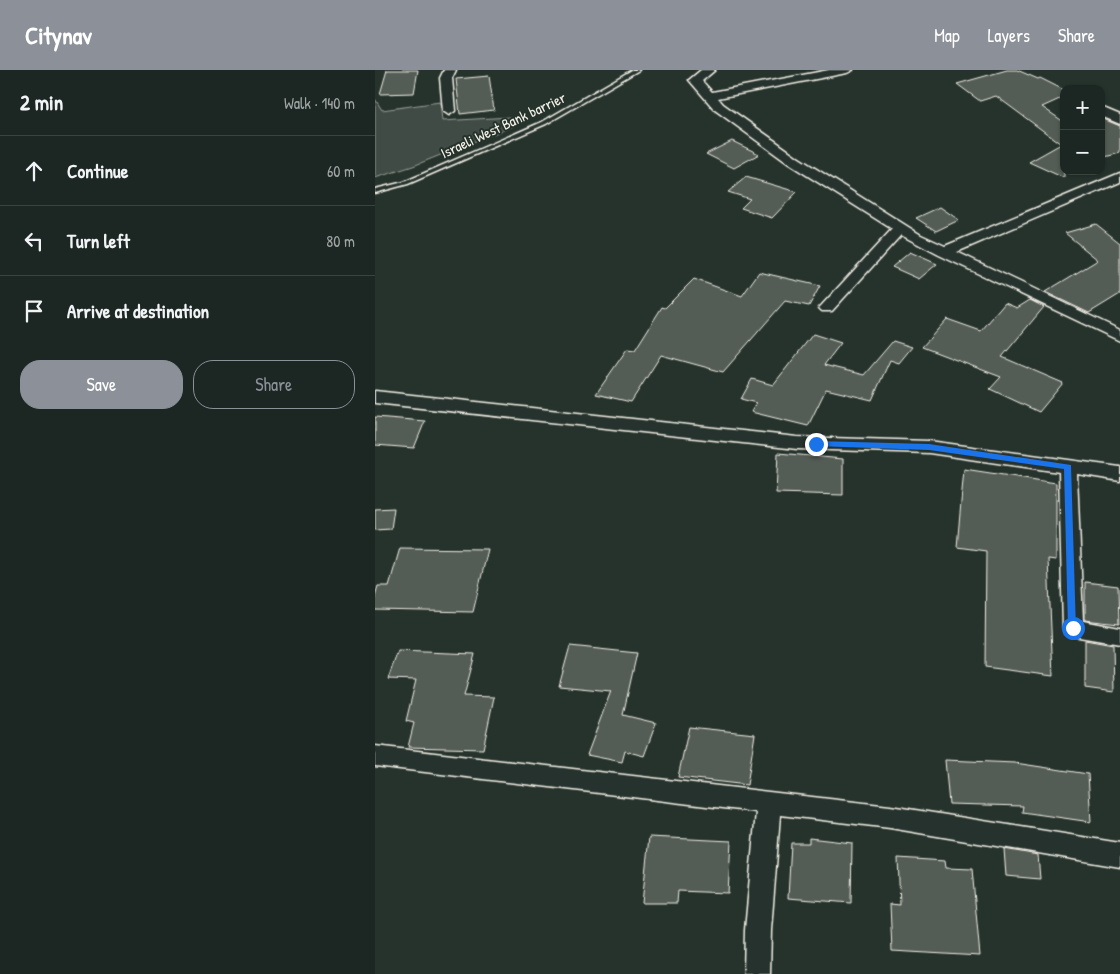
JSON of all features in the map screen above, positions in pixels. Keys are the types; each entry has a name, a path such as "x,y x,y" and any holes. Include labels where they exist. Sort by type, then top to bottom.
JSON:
{"street":[{"path":"449,111 446,78 450,70"},
{"path":"709,70 695,80 719,107 794,161 900,228 944,252 1120,336"},
{"path":"710,96 847,70"},
{"path":"1105,113 1120,120"},
{"path":"944,252 1120,177"},
{"path":"827,308 900,228"},
{"path":"375,397 797,443 929,447 1120,474"},
{"path":"1068,467 1073,628 1120,636"},
{"path":"375,756 890,816 1120,856"},
{"path":"757,974 758,930 769,802"}],"lane":[{"name":"Israeli West Bank barrier","path":"375,191 406,183 545,123 636,70"}],"shaded area":[{"path":"375,99 382,110 440,102 442,121 510,117 513,126 413,166 375,178"}],"building":[{"path":"387,70 418,70 414,93 380,94"},
{"path":"1007,70 1017,70 1038,79 1040,78 1060,88 1060,99 1042,107 1060,119 1060,143 996,96 980,101 957,84"},
{"path":"489,76 494,110 460,114 456,79"},
{"path":"1105,120 1120,126 1120,153 1105,157"},
{"path":"732,141 759,154 734,168 706,154"},
{"path":"1060,145 1060,175 1064,175 1064,178 1029,162"},
{"path":"746,177 797,192 772,218 741,208 750,199 728,192"},
{"path":"940,207 959,220 936,231 916,218"},
{"path":"1096,224 1120,243 1120,294 1089,313 1045,292 1098,260 1065,233"},
{"path":"910,252 937,264 919,279 892,267"},
{"path":"759,272 820,286 809,306 785,301 723,372 661,355 631,402 596,394 627,349 635,350 662,307 665,308 694,279 742,296"},
{"path":"1030,300 1044,307 1002,357 1063,383 1039,412 990,389 1001,377 922,347 947,319 981,331 1005,303 1017,308"},
{"path":"813,334 841,343 824,365 864,375 893,341 912,347 899,363 890,360 872,400 826,389 808,426 751,412 756,403 741,399 752,379 773,385"},
{"path":"375,417 425,421 414,448 375,445"},
{"path":"778,453 843,459 843,495 776,493"},
{"path":"964,469 1056,483 1056,560 1048,559 1053,676 985,667 986,551 957,547"},
{"path":"394,508 391,529 375,530 375,509"},
{"path":"400,548 488,549 473,612 375,610 375,596 378,586 389,586"},
{"path":"1085,582 1118,586 1119,624 1085,620"},
{"path":"1085,640 1113,645 1114,692 1085,688"},
{"path":"570,646 637,653 623,715 656,723 644,756 625,751 622,762 587,755 611,691 559,686"},
{"path":"398,651 475,654 464,696 494,697 483,749 408,747 414,723 406,721 416,680 388,679"},
{"path":"689,727 755,734 747,785 678,777"},
{"path":"945,760 1015,763 1088,774 1091,822 1022,812 1023,806 949,804"},
{"path":"649,837 731,841 728,893 678,891 677,903 642,903"},
{"path":"809,838 852,843 851,903 788,898 791,843 809,843"},
{"path":"1004,849 1038,855 1040,879 1006,876"},
{"path":"898,858 945,861 946,868 972,869 980,956 892,951 890,904 900,905"}],"route":[{"path":"816,444 929,447 1068,467 1073,628"}]}
